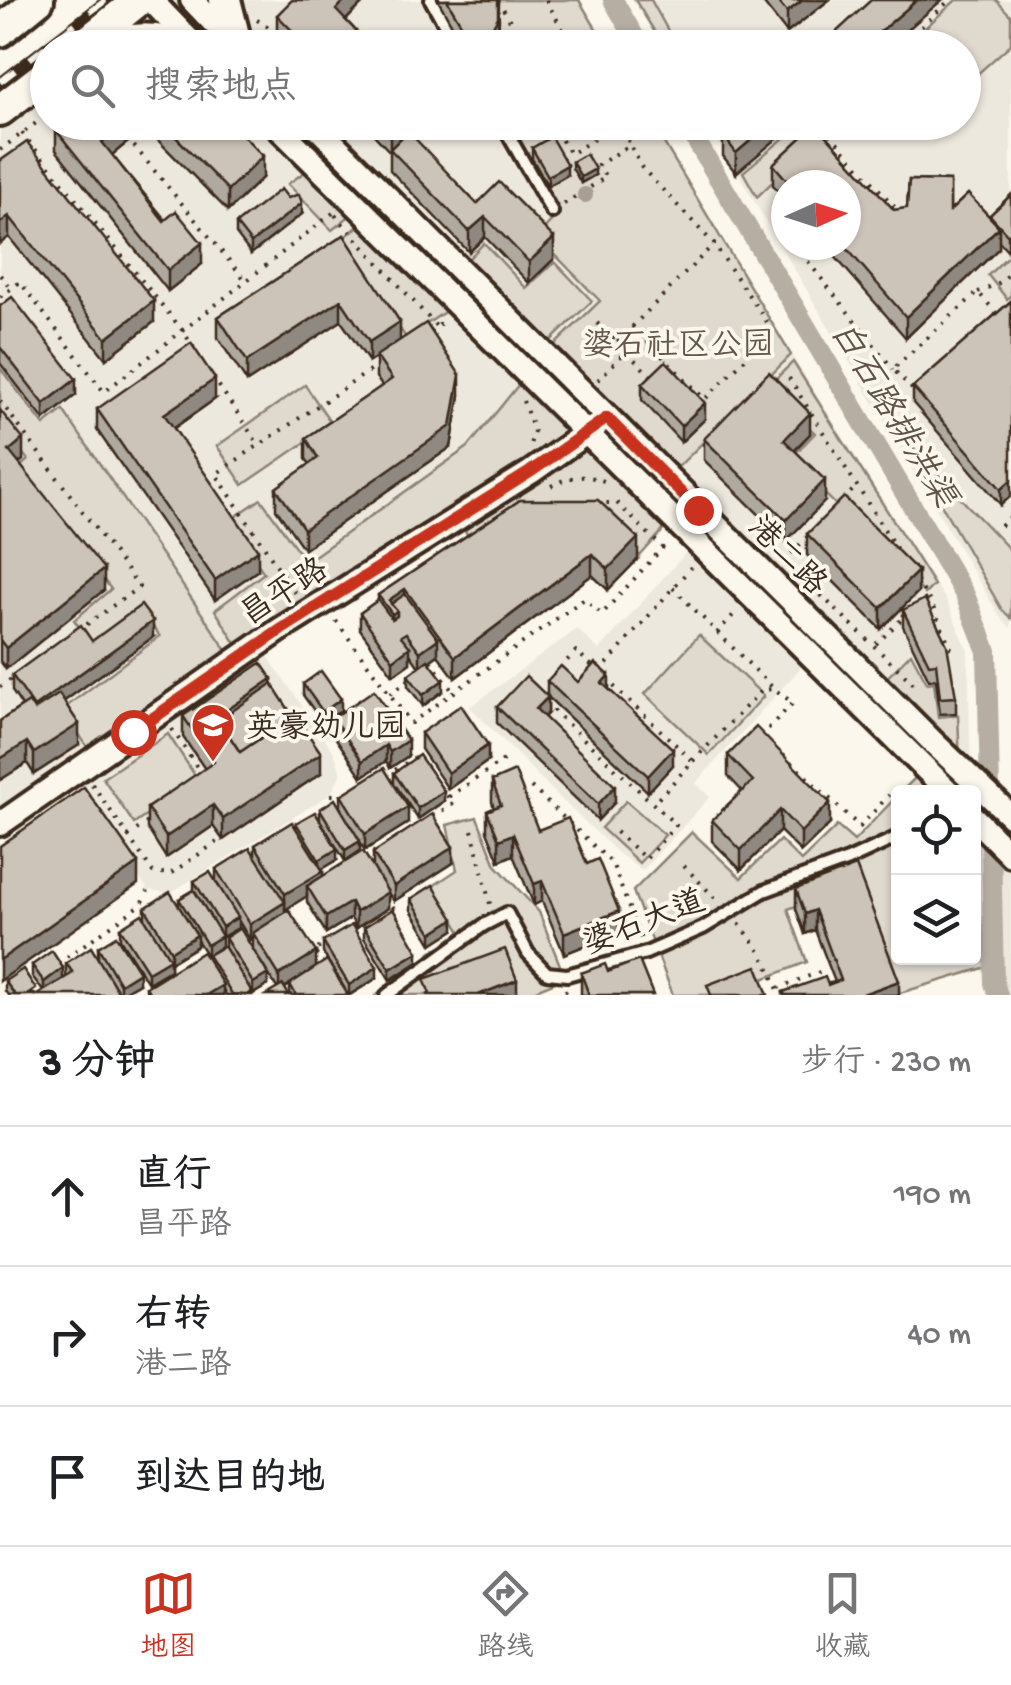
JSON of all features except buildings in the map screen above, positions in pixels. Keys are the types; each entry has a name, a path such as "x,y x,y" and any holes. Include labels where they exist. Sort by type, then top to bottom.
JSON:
{"main road":[{"path":"11,17 38,0"},
{"path":"102,30 139,0"},
{"path":"225,0 232,30"},
{"path":"0,110 30,87"}],"street":[{"path":"151,0 178,30"},
{"path":"192,0 220,30"},
{"name":"港二路","path":"290,140 939,785"},
{"name":"港二路","path":"330,140 1005,810"},
{"name":"昌平路","path":"0,824 308,612 530,472 607,418"},
{"path":"981,825 1006,851"}],"lane":[{"path":"431,0 448,30"},
{"path":"511,140 552,212"},
{"name":"婆石大道","path":"494,920 506,913 528,953 547,973 567,975 646,953 703,928 764,891 891,840"},
{"path":"387,995 494,920"}],"path":[{"path":"498,0 516,30"},
{"path":"546,0 563,30"},
{"path":"918,30 950,0"},
{"path":"0,150 30,128"},
{"path":"22,134 194,347"},
{"path":"562,140 570,154 591,140"},
{"path":"627,140 642,168 714,244 773,331 706,399 632,326"},
{"path":"835,140 904,217"},
{"path":"552,212 606,176 598,165 630,145"},
{"path":"134,146 246,282"},
{"path":"319,199 436,326 420,337"},
{"path":"0,297 20,282 104,392 333,213"},
{"path":"617,342 714,244"},
{"path":"806,260 912,389"},
{"path":"893,368 978,292 1001,282 1011,272"},
{"path":"0,275 10,289"},
{"path":"978,292 997,314"},
{"path":"596,322 654,378"},
{"path":"584,395 626,351"},
{"path":"308,612 216,474 388,359"},
{"path":"204,364 258,446"},
{"path":"789,378 906,564"},
{"path":"0,401 139,586 77,631"},
{"path":"543,490 573,477 592,476 610,484"},
{"path":"833,511 857,486"},
{"path":"580,502 617,503 663,548"},
{"path":"1001,526 1011,517"},
{"path":"336,620 411,723 584,599 602,614 682,528"},
{"path":"759,536 918,688"},
{"path":"768,578 809,536"},
{"path":"600,673 705,551"},
{"path":"916,579 954,654"},
{"path":"672,588 793,703 762,735"},
{"path":"717,633 751,596"},
{"path":"855,665 913,608"},
{"path":"549,680 576,651 693,761"},
{"path":"390,694 432,663 454,692"},
{"path":"0,687 16,676"},
{"path":"653,804 762,690 774,689"},
{"path":"536,694 676,826 646,859 610,826"},
{"path":"322,734 338,723"},
{"path":"172,729 206,782"},
{"path":"776,749 860,827 889,795"},
{"path":"386,775 418,756 428,770"},
{"path":"448,798 508,758"},
{"path":"92,784 153,872 170,874 217,842"},
{"path":"423,822 453,804 438,784"},
{"path":"531,787 612,863 646,953"},
{"path":"332,796 352,794"},
{"path":"128,836 160,814"},
{"path":"472,830 494,920"},
{"path":"363,858 393,840"},
{"path":"684,866 756,942 778,992 825,970"},
{"path":"58,964 142,904 148,891"},
{"path":"383,917 395,910 387,897"},
{"path":"325,970 314,951 331,940"},
{"path":"554,995 572,988 575,995"}],"shaded area":[{"path":"163,0 176,0 206,30 124,30"},
{"path":"180,0 436,0 453,30 210,30"},
{"path":"634,0 1011,0 1011,628 1000,617 789,260 861,260 861,170 771,170 771,230 718,140 981,140 981,30 653,30"},
{"path":"30,100 30,140 315,140 602,427 0,823 0,123"},
{"path":"319,140 515,140 557,214 536,236 599,301 538,359"},
{"path":"792,356 947,602 968,651 971,778 664,483"},
{"path":"707,529 824,642 696,783 710,797 642,871 564,802 470,707 577,629 599,650"},
{"name":"英豪幼儿园","path":"260,645 334,752 341,773 331,794 170,893 148,890 70,776"},
{"path":"993,809 1011,827 1011,995 1001,995 996,981"}],"green space":[{"path":"437,0 579,0 597,30 454,30"},
{"path":"635,0 651,0 668,30 654,30"},
{"path":"956,0 996,0 1011,16 1011,44 981,71 981,30 923,30"},
{"name":"婆石社区公园","path":"516,140 662,140 791,355 663,482 539,360 600,301 537,236 558,214"},
{"path":"782,140 816,140 785,170 771,170 771,183 757,197 743,172"},
{"path":"324,158 367,202 332,230 288,184"},
{"path":"378,211 465,298 406,338 342,239"},
{"path":"484,243 526,288 555,262 592,301 538,353 456,271"},
{"path":"1011,253 1011,295 1007,299 988,275"},
{"path":"793,362 934,585 925,594 790,459 815,433 767,387"},
{"path":"533,367 594,427 240,650 215,610 264,573 229,521 261,499 306,562 468,447"},
{"path":"0,368 44,425 63,410 232,658 91,753 63,709 160,636 143,613 95,648 74,620 111,589 15,471 28,460 0,424"},
{"path":"305,385 332,424 243,485 217,446"},
{"path":"603,434 683,508 640,556 600,517 475,547 460,523"},
{"path":"903,438 1011,551 1011,618 1002,610"},
{"path":"699,635 764,696 709,755 645,694"},
{"path":"911,653 927,683 934,682 938,717 958,715 960,763 880,685"},
{"path":"168,734 198,780 134,824 103,778"},
{"path":"934,759 962,785 908,785"},
{"path":"626,801 665,835 639,863 601,828"},
{"path":"891,802 891,965 981,965 981,802 987,967 900,993 860,882 788,909 807,962 722,995 673,995 633,891 692,832 741,878 780,840 801,861 837,826 854,841"},
{"path":"477,817 496,865 539,912 565,978 518,995 508,965 427,995 377,995 420,967 430,953 461,932 433,886 457,870 447,825"}],"waterway":[{"name":"白石路排洪渠","path":"613,0 630,30"},
{"name":"白石路排洪渠","path":"696,140 965,595 987,651 994,983 998,995"}],"railway":[{"path":"67,30 106,0"},
{"path":"0,82 30,59"}],"place":[{"name":"英豪幼儿园","path":"213,763"}],"route":[{"path":"133,732 282,629 530,472 607,418 698,510"}]}
